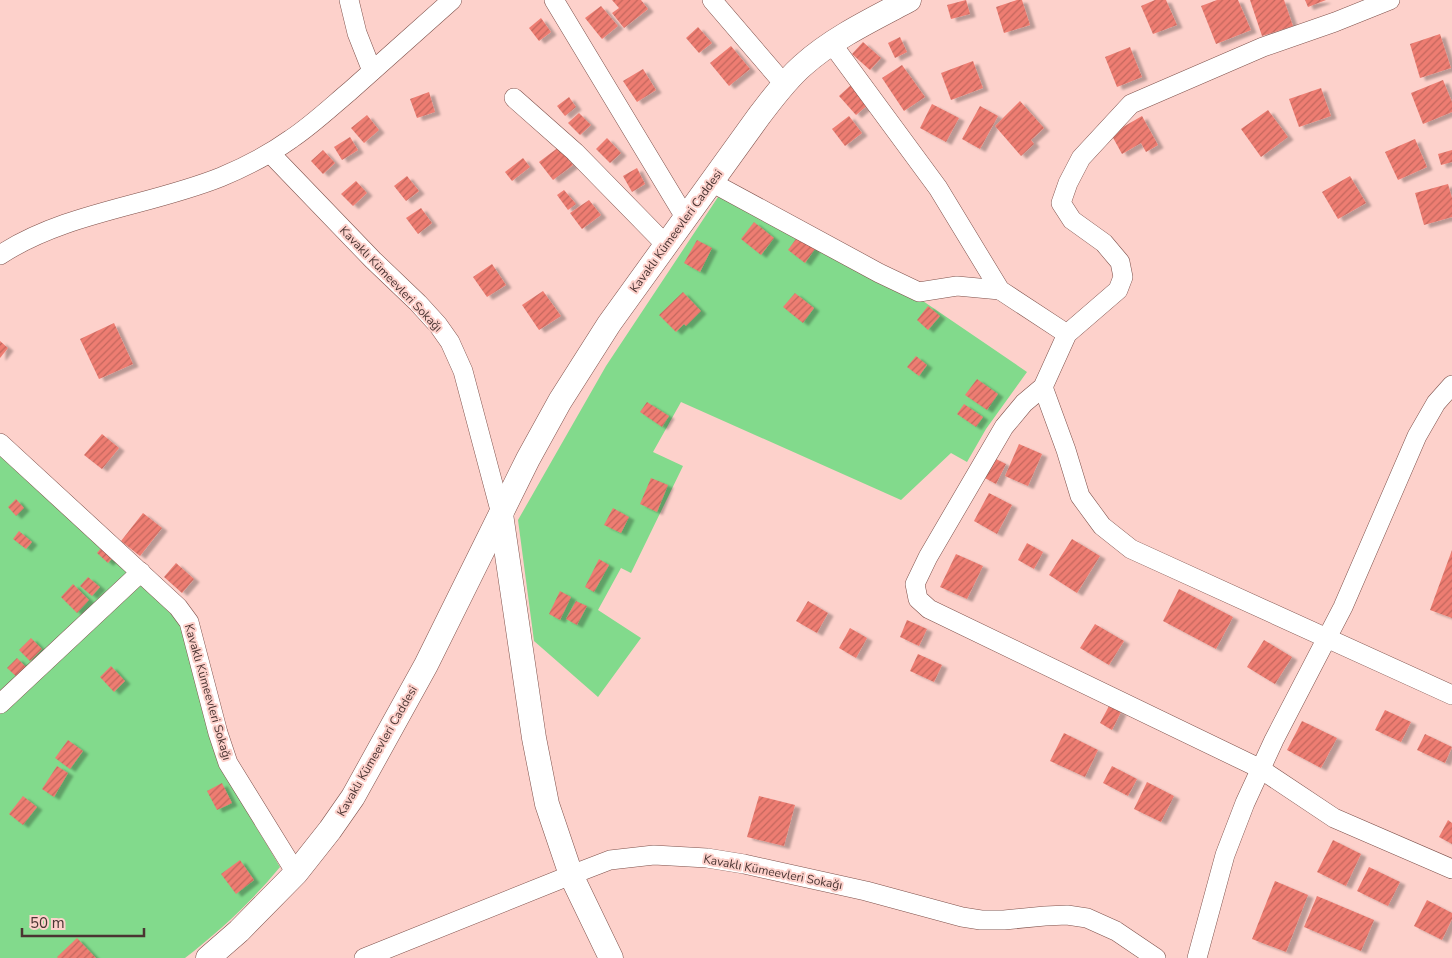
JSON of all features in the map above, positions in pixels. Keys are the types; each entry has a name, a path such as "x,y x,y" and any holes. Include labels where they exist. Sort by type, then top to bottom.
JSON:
{"street":[{"path":"349,0 358,33 372,71"},
{"path":"0,255 42,234 78,220 194,186 222,176 270,153 292,139 452,0"},
{"path":"554,0 686,217"},
{"path":"712,0 784,84"},
{"name":"Kavaklı Kümeevleri Caddesi","path":"208,958 239,931 296,873 353,797 426,665 560,400 609,324 711,182 784,84 808,61 869,21 909,0"},
{"path":"1390,0 1335,22 1263,47 1131,104 1081,158 1068,183 1061,203 1072,220 1104,243 1120,262 1123,277 1118,290 1067,334 1044,387 1024,403 1004,427 928,557 915,584 918,599 929,609 1260,769 1334,818 1452,869"},
{"path":"832,44 938,188 1000,290 1067,334"},
{"path":"514,98 582,159 666,245"},
{"name":"Kavaklı Kümeevleri Sokağı","path":"270,153 373,260 418,303 438,325 450,342 463,372 501,514"},
{"path":"711,182 837,251 919,292 957,286 1000,290"},
{"path":"1197,958 1231,838 1260,769 1343,607 1417,436 1436,403 1452,385"},
{"path":"1044,387 1080,496 1102,526 1131,548 1452,695"},
{"name":"Kavaklı Kümeevleri Sokağı","path":"0,443 178,607 188,622 228,763 296,873"},
{"path":"501,514 540,772 555,833 571,875 611,958"},
{"path":"0,704 141,572"},
{"name":"Kavaklı Kümeevleri Sokağı","path":"364,958 610,860 654,855 707,858 744,864 831,883 962,917 981,920 1060,915 1087,918 1116,931 1156,958"}],"green space":[{"path":"720,194 920,299 1027,372 986,429 967,462 951,453 901,500 681,402 653,452 683,466 631,573 621,568 598,610 641,638 598,697 534,641 518,520 606,366"},
{"path":"0,451 180,622 190,653 204,716 214,747 236,793 280,867 235,915 185,958 0,958"}],"building":[{"path":"612,0 641,0 648,9 624,28 612,13 619,8"},
{"path":"966,0 970,14 951,19 947,5"},
{"path":"1022,0 1030,25 1004,33 996,7"},
{"path":"1155,0 1166,0 1177,25 1153,34 1141,6"},
{"path":"1217,0 1238,0 1251,30 1216,44 1201,6"},
{"path":"1250,0 1284,0 1293,26 1262,36"},
{"path":"1305,0 1326,0 1308,7"},
{"path":"601,6 618,26 602,39 585,18"},
{"path":"541,18 551,32 539,41 529,28"},
{"path":"698,27 712,43 699,53 686,38"},
{"path":"1440,34 1451,68 1420,78 1410,44"},
{"path":"900,37 907,52 895,58 888,43"},
{"path":"863,42 881,58 870,70 852,54"},
{"path":"731,46 750,69 729,86 710,63"},
{"path":"1130,47 1142,77 1117,87 1105,57"},
{"path":"973,61 983,88 951,100 941,73"},
{"path":"902,65 925,97 904,111 882,78"},
{"path":"643,69 656,90 637,102 623,81"},
{"path":"1443,80 1452,102 1452,112 1423,124 1411,93"},
{"path":"851,85 869,104 856,115 839,96"},
{"path":"1321,88 1331,116 1299,127 1289,99"},
{"path":"429,92 435,112 417,118 410,99"},
{"path":"569,97 576,107 565,116 557,106"},
{"path":"1020,101 1044,128 1031,140 1034,144 1021,156 995,126"},
{"path":"932,104 959,118 946,142 920,128"},
{"path":"980,106 998,116 980,149 962,139"},
{"path":"1268,110 1288,137 1261,157 1241,129"},
{"path":"579,113 591,125 580,135 568,123"},
{"path":"367,115 379,130 364,143 351,128"},
{"path":"849,116 862,133 845,146 832,129"},
{"path":"1142,116 1158,145 1146,152 1141,143 1122,154 1111,134"},
{"path":"350,137 358,150 342,160 334,147"},
{"path":"607,138 621,153 610,163 596,149"},
{"path":"1415,139 1427,167 1398,180 1385,152"},
{"path":"559,147 573,165 553,180 539,162"},
{"path":"323,150 335,163 323,174 311,161"},
{"path":"1452,150 1452,162 1441,165 1438,154"},
{"path":"523,158 530,167 512,181 505,172"},
{"path":"637,168 645,184 632,192 623,176"},
{"path":"407,176 419,191 406,201 394,186"},
{"path":"1350,176 1366,203 1338,219 1322,192"},
{"path":"356,181 367,193 353,206 341,194"},
{"path":"1448,184 1452,198 1452,217 1424,225 1415,193"},
{"path":"564,190 576,204 568,210 557,195"},
{"path":"589,200 601,215 582,229 570,213"},
{"path":"421,208 432,223 418,234 406,218"},
{"path":"754,222 774,238 761,255 741,239"},
{"path":"798,236 815,249 805,263 788,250"},
{"path":"697,240 712,248 700,272 684,263"},
{"path":"492,264 506,285 487,297 473,277"},
{"path":"543,291 561,316 539,330 522,305"},
{"path":"683,292 701,311 686,326 684,324 676,332 659,315"},
{"path":"795,293 814,308 803,323 783,307"},
{"path":"928,306 940,316 928,330 917,320"},
{"path":"114,323 133,364 99,379 80,339"},
{"path":"0,341 8,348 0,358"},
{"path":"916,356 927,365 919,376 907,367"},
{"path":"977,379 998,394 987,410 965,395"},
{"path":"647,402 669,416 662,427 640,412"},
{"path":"964,404 983,417 976,427 957,414"},
{"path":"102,434 119,448 102,469 84,455"},
{"path":"1019,444 1042,454 1028,486 1005,476"},
{"path":"994,458 1006,464 996,484 983,477"},
{"path":"651,478 668,485 657,512 640,504"},
{"path":"989,493 1012,505 997,534 974,521"},
{"path":"16,499 24,508 16,516 8,507"},
{"path":"613,508 629,517 621,533 604,525"},
{"path":"143,513 162,528 140,556 121,541"},
{"path":"19,531 32,542 26,549 13,539"},
{"path":"1072,539 1100,556 1077,593 1049,575"},
{"path":"1027,543 1043,552 1034,569 1018,560"},
{"path":"104,544 116,554 108,563 97,553"},
{"path":"1452,550 1452,618 1430,610"},
{"path":"956,554 983,566 967,599 940,587"},
{"path":"599,559 609,565 594,592 585,587"},
{"path":"176,563 194,579 182,593 164,577"},
{"path":"88,577 100,587 92,596 80,586"},
{"path":"73,584 89,600 77,613 61,597"},
{"path":"1179,589 1233,617 1216,649 1163,621"},
{"path":"560,591 571,597 560,620 549,614"},
{"path":"576,601 587,606 577,625 566,619"},
{"path":"808,601 828,613 817,633 796,621"},
{"path":"907,620 927,629 919,646 900,637"},
{"path":"1095,624 1124,641 1109,665 1080,648"},
{"path":"850,628 867,638 856,658 839,648"},
{"path":"31,638 42,649 30,661 19,650"},
{"path":"1264,640 1292,657 1275,684 1247,667"},
{"path":"918,654 942,665 934,682 910,671"},
{"path":"17,658 26,667 17,677 7,668"},
{"path":"111,666 125,681 114,692 100,677"},
{"path":"1109,706 1121,712 1112,730 1100,723"},
{"path":"1385,710 1411,722 1401,742 1375,730"},
{"path":"1302,721 1337,738 1321,768 1287,750"},
{"path":"1064,733 1098,750 1085,777 1050,761"},
{"path":"1425,734 1452,747 1445,763 1417,750"},
{"path":"68,740 83,751 70,769 55,758"},
{"path":"57,766 68,773 54,797 42,789"},
{"path":"1112,766 1137,779 1128,796 1103,783"},
{"path":"1147,782 1174,796 1161,822 1134,809"},
{"path":"222,783 232,803 217,810 207,791"},
{"path":"23,796 37,807 23,825 9,814"},
{"path":"759,796 795,805 784,846 747,837"},
{"path":"1448,820 1452,823 1452,844 1439,837"},
{"path":"1333,840 1361,854 1346,886 1317,872"},
{"path":"240,860 254,880 236,894 221,874"},
{"path":"1369,867 1400,882 1388,906 1357,891"},
{"path":"1275,881 1308,895 1286,952 1252,939"},
{"path":"1317,896 1374,920 1361,951 1304,927"},
{"path":"1427,900 1452,913 1452,919 1442,940 1414,926"},
{"path":"77,938 96,958 57,957"}]}
